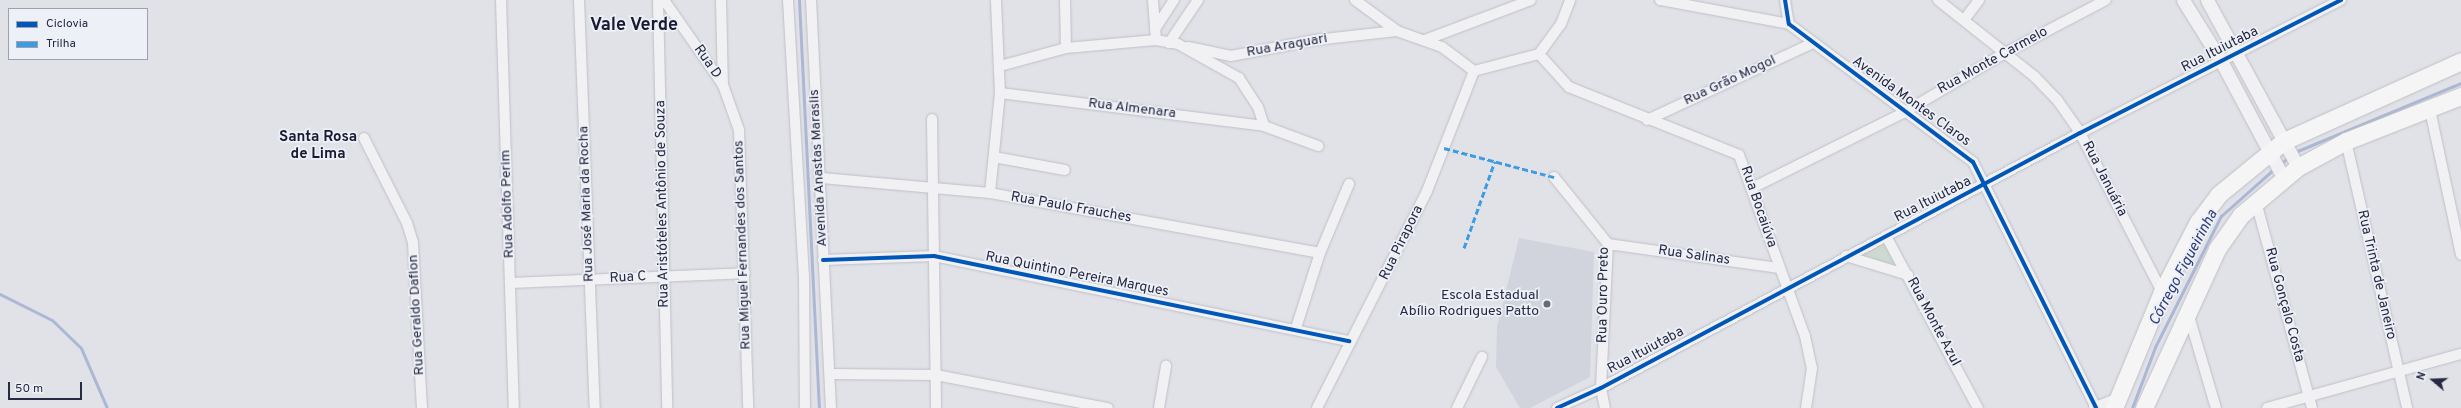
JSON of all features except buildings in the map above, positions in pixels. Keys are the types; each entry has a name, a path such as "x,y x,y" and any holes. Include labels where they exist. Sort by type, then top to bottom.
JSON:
{"main road":[{"path":"2115,404 2162,292 2198,222 2218,195 2284,141 2461,61"},
{"path":"2144,408 2227,231 2256,202 2298,167 2346,141 2430,110 2461,96"}],"street":[{"name":"Rua Adolfo Perim","path":"501,0 514,408"},
{"name":"Rua José Maria da Rocha","path":"579,0 595,408"},
{"name":"Rua Aristóteles Antônio de Souza","path":"658,0 667,408"},
{"name":"Rua D","path":"664,0 723,86"},
{"path":"721,0 723,86"},
{"name":"Avenida Anastas Maraslis","path":"788,0 804,276 805,408"},
{"name":"Avenida Anastas Maraslis","path":"810,0 821,178 831,408"},
{"path":"990,193 1000,93 996,0"},
{"path":"1065,0 1066,48"},
{"path":"1153,0 1156,40"},
{"path":"1155,29 1174,0"},
{"path":"1198,0 1174,44 1239,78 1258,107 1264,126"},
{"path":"1355,0 1397,31 1425,40 1450,52 1474,72 1539,54 1561,24 1570,0"},
{"path":"1425,40 1531,0"},
{"path":"1660,0 1789,24 1785,0"},
{"name":"Rua Januária","path":"1938,0 2005,53 2058,101 2080,133 2162,292"},
{"path":"1964,20 1979,0"},
{"name":"Rua Monte Carmelo","path":"1752,188 1903,113 2005,53 2106,0"},
{"path":"2183,0 2221,61 2284,179"},
{"path":"2207,0 2238,53 2298,167"},
{"name":"Rua Ituiutaba","path":"1557,408 1601,388 1846,256 1983,186 2080,133 2341,0"},
{"name":"Avenida Montes Claros","path":"1789,24 1903,113 1973,162 1983,186 2096,408"},
{"name":"Rua Araguari","path":"1000,66 1066,48 1156,40 1231,56 1315,40 1397,31"},
{"name":"Rua Grão Mogol","path":"1647,120 1813,43"},
{"name":"Rua Bocaiúva","path":"1539,54 1569,87 1647,120 1739,155 1752,188 1786,288 1805,336 1812,368 1806,408"},
{"name":"Rua Pirapora","path":"1317,408 1349,341 1388,272 1427,191 1474,72"},
{"name":"Rua Miguel Fernandes dos Santos","path":"723,86 739,130 745,273 748,408"},
{"name":"Rua Almenara","path":"1000,93 1264,126 1318,146"},
{"path":"2430,110 2461,256"},
{"path":"932,119 936,408"},
{"name":"Rua Geraldo Daflon","path":"364,138 407,223 413,243 422,408"},
{"name":"Rua Trinta de Janeiro","path":"2346,141 2397,372 2407,408"},
{"path":"994,157 1065,170"},
{"name":"Rua Ouro Preto","path":"1554,177 1608,244 1601,388 1605,408"},
{"name":"Rua Paulo Frauches","path":"821,178 933,186 990,193 1320,253"},
{"path":"1296,328 1320,253 1349,184"},
{"name":"Rua Gonçalo Costa","path":"2256,202 2312,408"},
{"name":"Rua Monte Azul","path":"1886,236 1978,408"},
{"name":"Rua Salinas","path":"1608,244 1779,268"},
{"name":"Rua Quintino Pereira Marques","path":"824,260 934,256 1039,280 1296,328 1349,341"},
{"path":"1846,256 1908,275"},
{"name":"Rua C","path":"510,283 745,273"},
{"path":"2188,313 2216,408"},
{"path":"2267,408 2308,395 2461,354"},
{"path":"1457,408 1482,357"},
{"path":"1159,408 1166,366"},
{"path":"830,374 936,375 1108,408"},
{"path":"2096,408 2115,404"}],"shaded area":[{"path":"1886,236 1908,275 1846,256"},
{"name":"Escola Estadual Abílio Rodrigues Patto","path":"1519,238 1594,252 1590,377 1530,408 1520,408 1496,367 1497,327"}],"waterway":[{"path":"799,0 819,408"},
{"name":"Córrego Figueirinha","path":"2295,152 2461,83"},
{"name":"Córrego Figueirinha","path":"2279,165 2289,157"},
{"name":"Córrego Figueirinha","path":"2132,408 2155,347 2221,216 2275,168"},
{"path":"0,294 52,320 81,348 107,408"}],"marked path":[{"path":"1444,148 1554,177"},
{"path":"1464,248 1495,161"}],"cycle path":[{"path":"1785,0 1789,24 1973,162 2096,408"},
{"path":"1557,408 1601,388 2080,133 2341,0"},
{"path":"823,260 934,256 1349,341"}],"place":[{"name":"Escola Estadual Abílio Rodrigues Patto","path":"1547,304"}],"district":[{"name":"Vale Verde","path":"634,26"},
{"name":"Santa Rosa de Lima","path":"318,146"}]}
